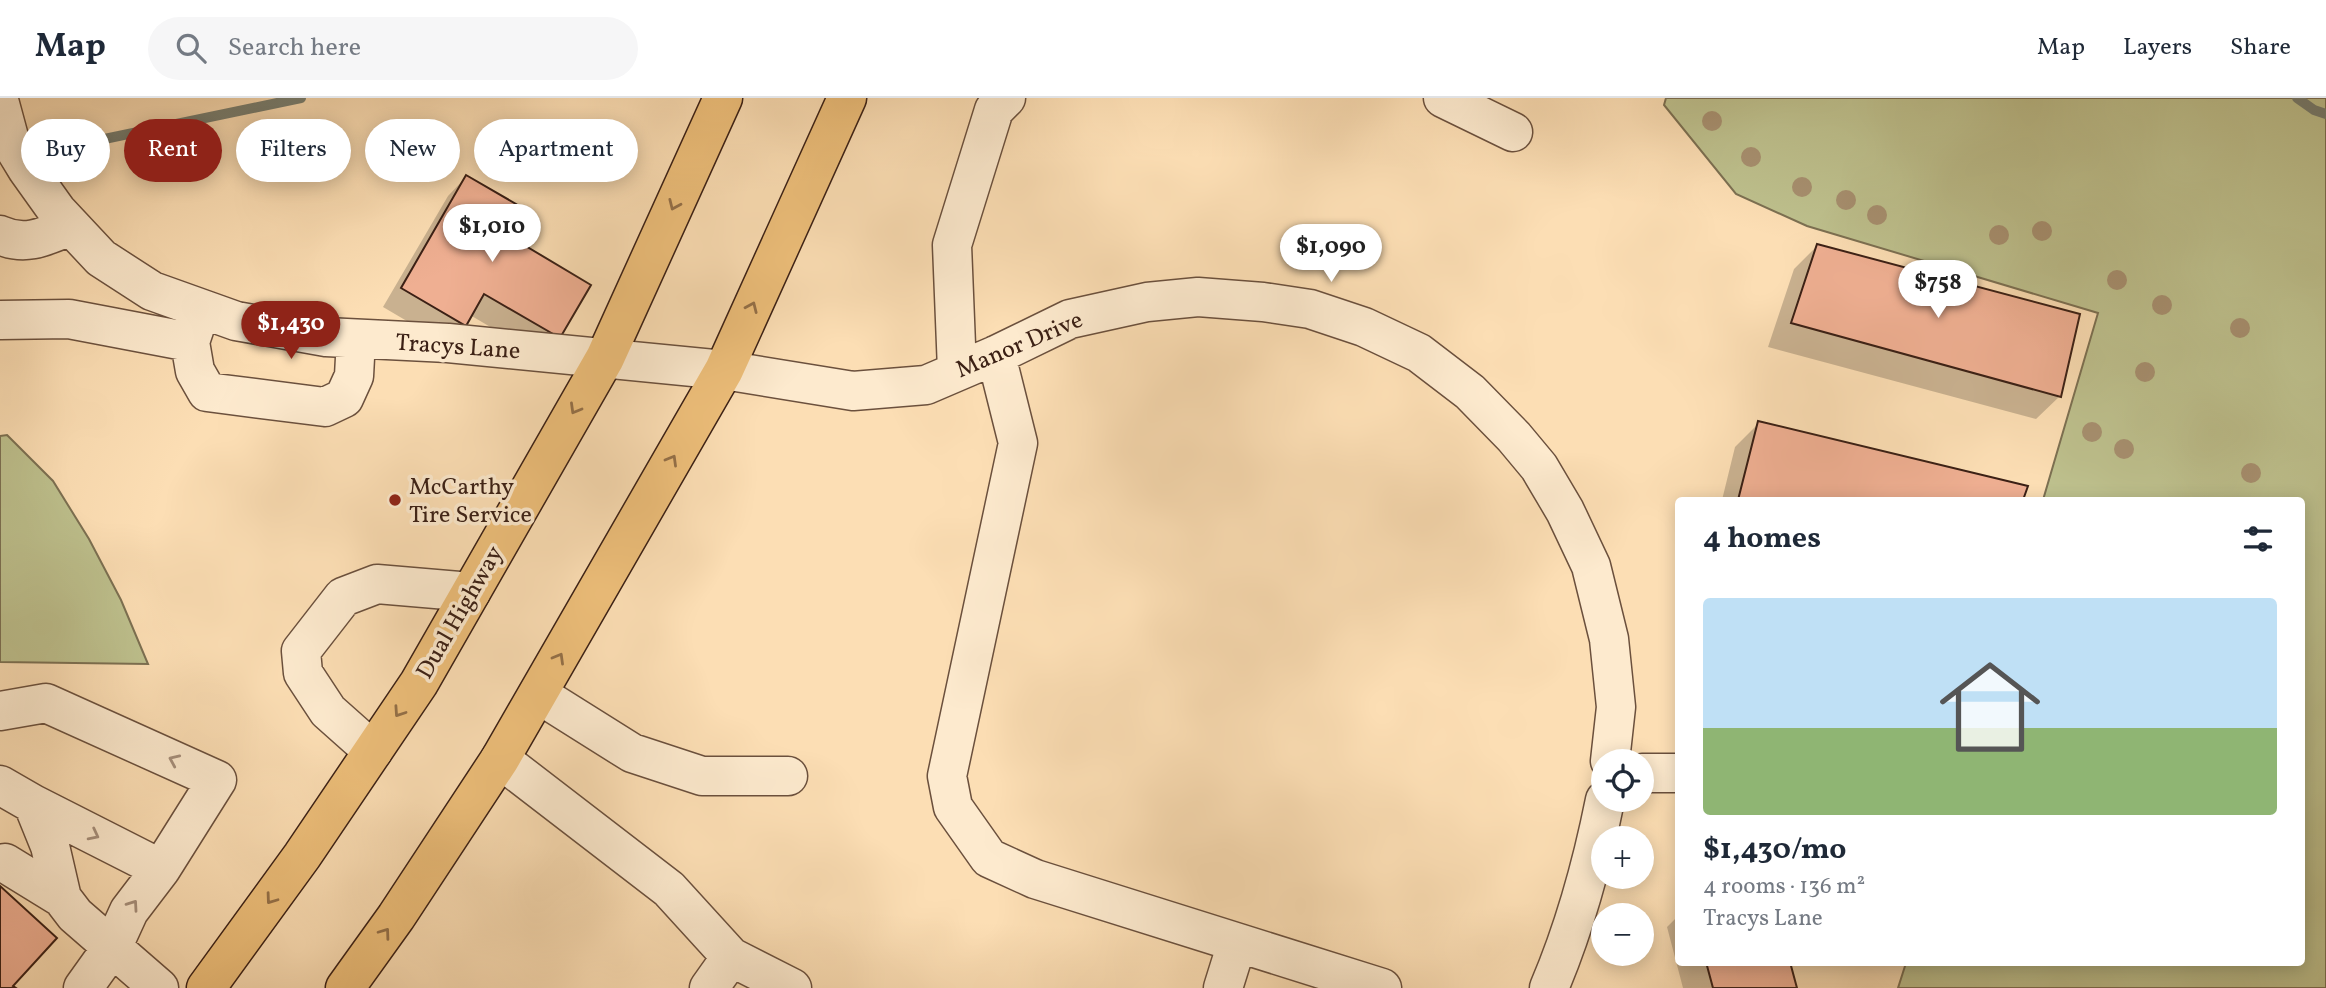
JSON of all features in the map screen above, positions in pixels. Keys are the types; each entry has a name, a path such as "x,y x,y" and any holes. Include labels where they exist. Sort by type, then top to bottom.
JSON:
{"main road":[{"name":"Dual Highway","path":"206,988 302,856 419,683 605,358 723,98"},
{"path":"345,988 396,917 500,759 724,370 847,98"}],"street":[{"path":"957,370 952,244 994,110 1006,98"},
{"path":"1443,98 1513,132"},
{"name":"Tracys Lane","path":"0,104 10,141 49,201 70,226 101,258 152,291 195,325 236,321 326,337 448,343 724,370"},
{"path":"0,235 34,241 70,226"},
{"name":"Manor Drive","path":"724,370 853,391 926,385 1070,319 1147,302 1198,297 1310,309 1364,327 1419,353 1469,392 1514,437 1539,467 1565,511 1591,566 1609,639 1616,707 1611,749"},
{"path":"0,320 69,319 195,325 195,371 207,392 325,407 344,398 354,376 356,339"},
{"path":"996,355 1018,443 947,776 953,807 989,858 1035,879 1382,988"},
{"path":"373,751 328,711 303,673 301,650 342,597 377,584 471,592"},
{"path":"538,694 632,753 702,776 788,776"},
{"path":"0,711 46,704 217,780 161,869 129,911 113,946 83,988"},
{"path":"500,759 669,889 731,957 792,988"},
{"path":"1654,773 1675,773"},
{"path":"0,785 161,869"},
{"path":"33,804 50,846 62,898"},
{"path":"1549,988 1569,941 1593,860 1603,812"},
{"path":"5,863 62,898 75,915 159,988"},
{"path":"1223,988 1237,943"},
{"path":"709,988 731,957"}],"green space":[{"path":"1666,98 2326,98 2326,988 1898,988 1905,966 2305,966 2305,497 2044,497 2098,313 1807,226 1736,194 1664,105"},
{"path":"7,435 53,481 89,539 121,600 148,664 0,662 0,436"}],"building":[{"path":"466,175 535,215 519,242 591,285 560,338 484,294 466,326 401,288"},
{"path":"1817,244 2080,314 2061,397 1791,323"},
{"path":"1758,421 2028,486 2024,497 1739,497"},
{"path":"0,886 57,938 13,986 16,988 0,988"},
{"path":"1707,966 1791,966 1797,988 1713,988"}],"waterway":[{"path":"110,138 301,98"},
{"path":"2297,98 2314,110 2326,114"}],"place":[{"name":"McCarthy Tire Service","path":"395,500"}]}
